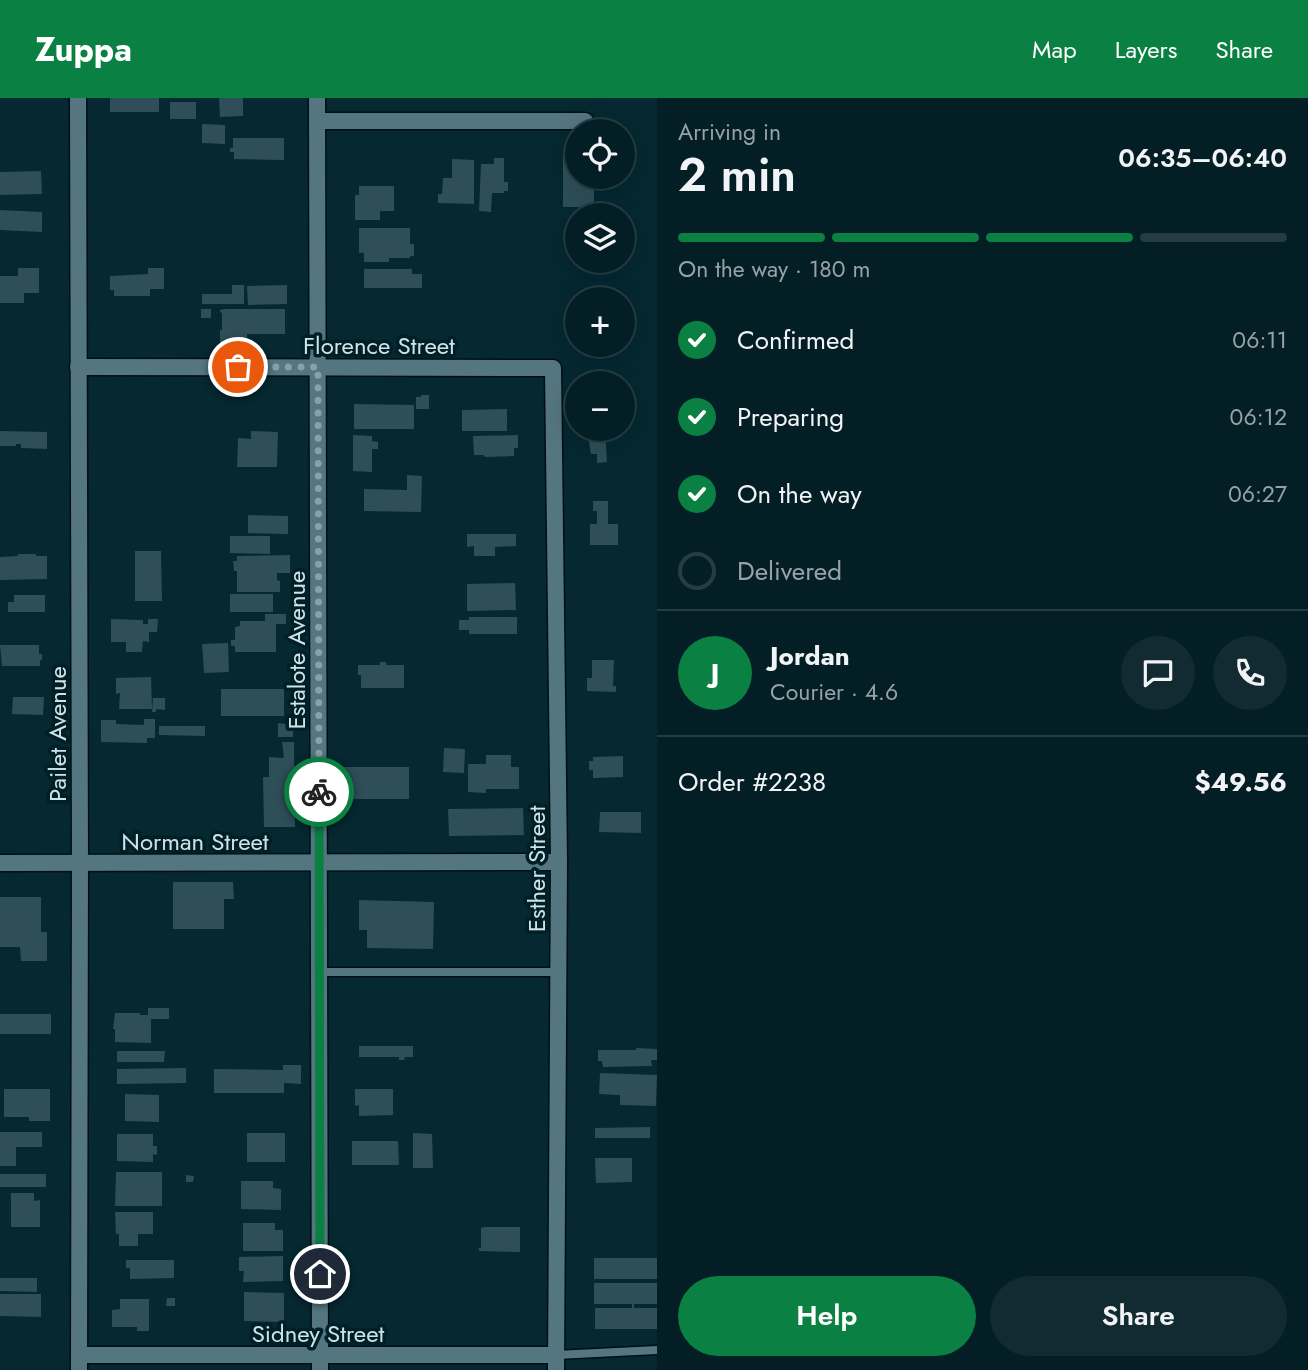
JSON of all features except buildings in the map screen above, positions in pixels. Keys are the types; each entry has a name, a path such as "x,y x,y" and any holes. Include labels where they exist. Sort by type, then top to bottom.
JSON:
{"street":[{"name":"Pailet Avenue","path":"78,98 79,1363"},
{"name":"Estalote Avenue","path":"317,98 320,1363"},
{"path":"317,121 565,121"},
{"name":"Florence Street","path":"78,368 553,368"},
{"name":"Esther Street","path":"553,368 559,862 556,1363"},
{"name":"Norman Street","path":"0,863 559,862"},
{"name":"Sidney Street","path":"79,1363 556,1363"}],"lane":[{"path":"320,972 558,972"},
{"path":"556,1363 657,1350"}],"way so far":[{"path":"238,367 318,367 319,792"}],"route":[{"path":"319,792 320,1274"}]}
